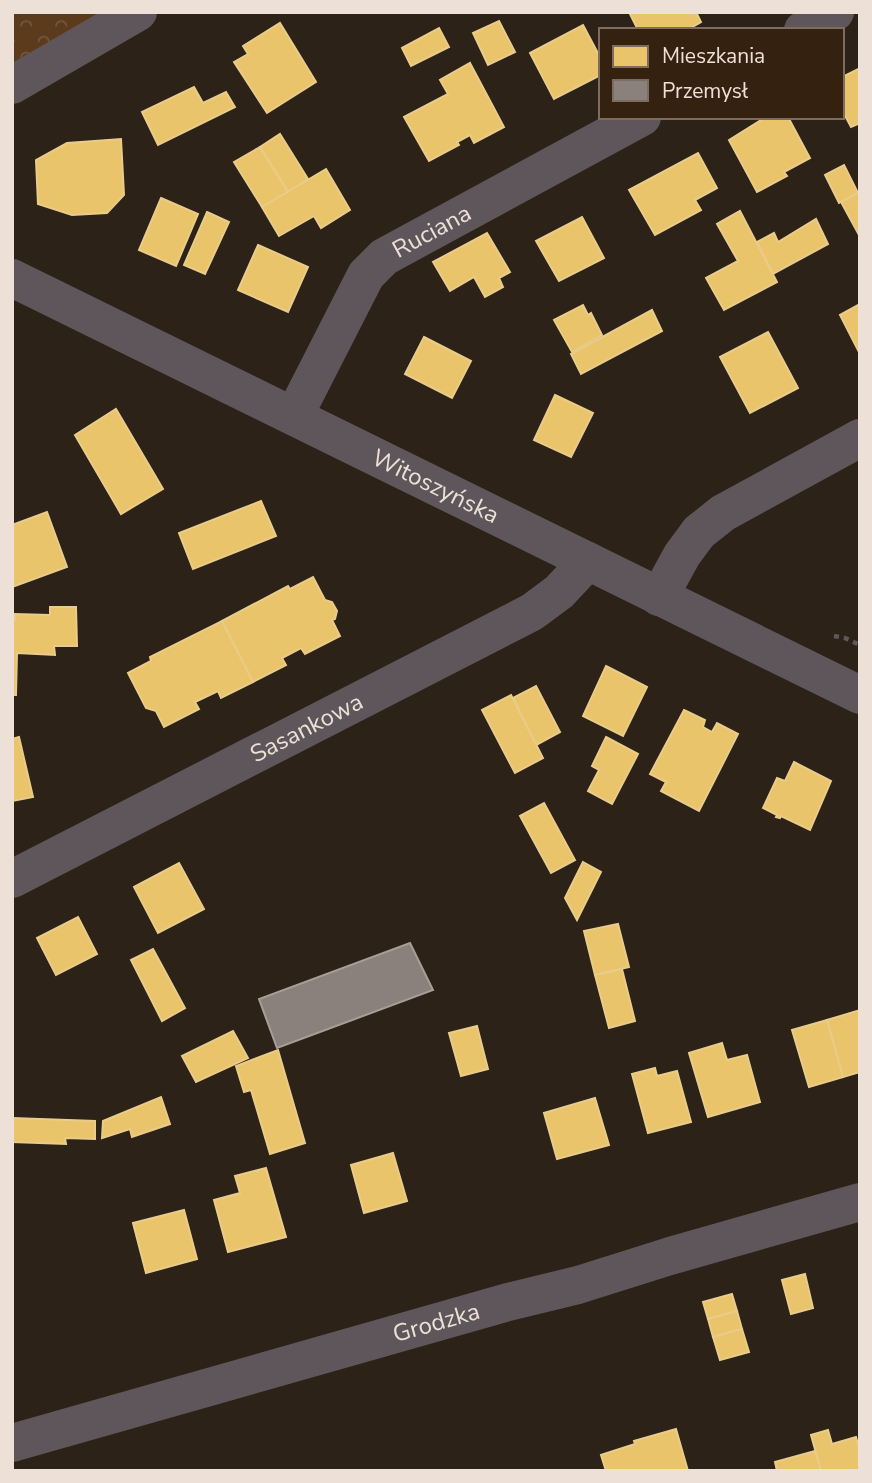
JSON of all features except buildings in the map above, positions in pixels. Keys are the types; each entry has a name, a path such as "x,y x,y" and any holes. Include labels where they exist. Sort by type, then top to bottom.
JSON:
{"street":[{"path":"12,85 138,12"},
{"path":"807,28 835,12"},
{"name":"Ruciana","path":"294,416 366,275 384,257 638,119"},
{"name":"Witoszyńska","path":"12,278 860,695"},
{"path":"659,597 682,555 699,532 723,513 860,438"},
{"name":"Sasankowa","path":"12,879 531,612 559,592 588,561"},
{"name":"Grodzka","path":"12,1443 508,1302 578,1285 860,1202"}],"green space":[{"path":"12,12 133,12 12,87"}]}
